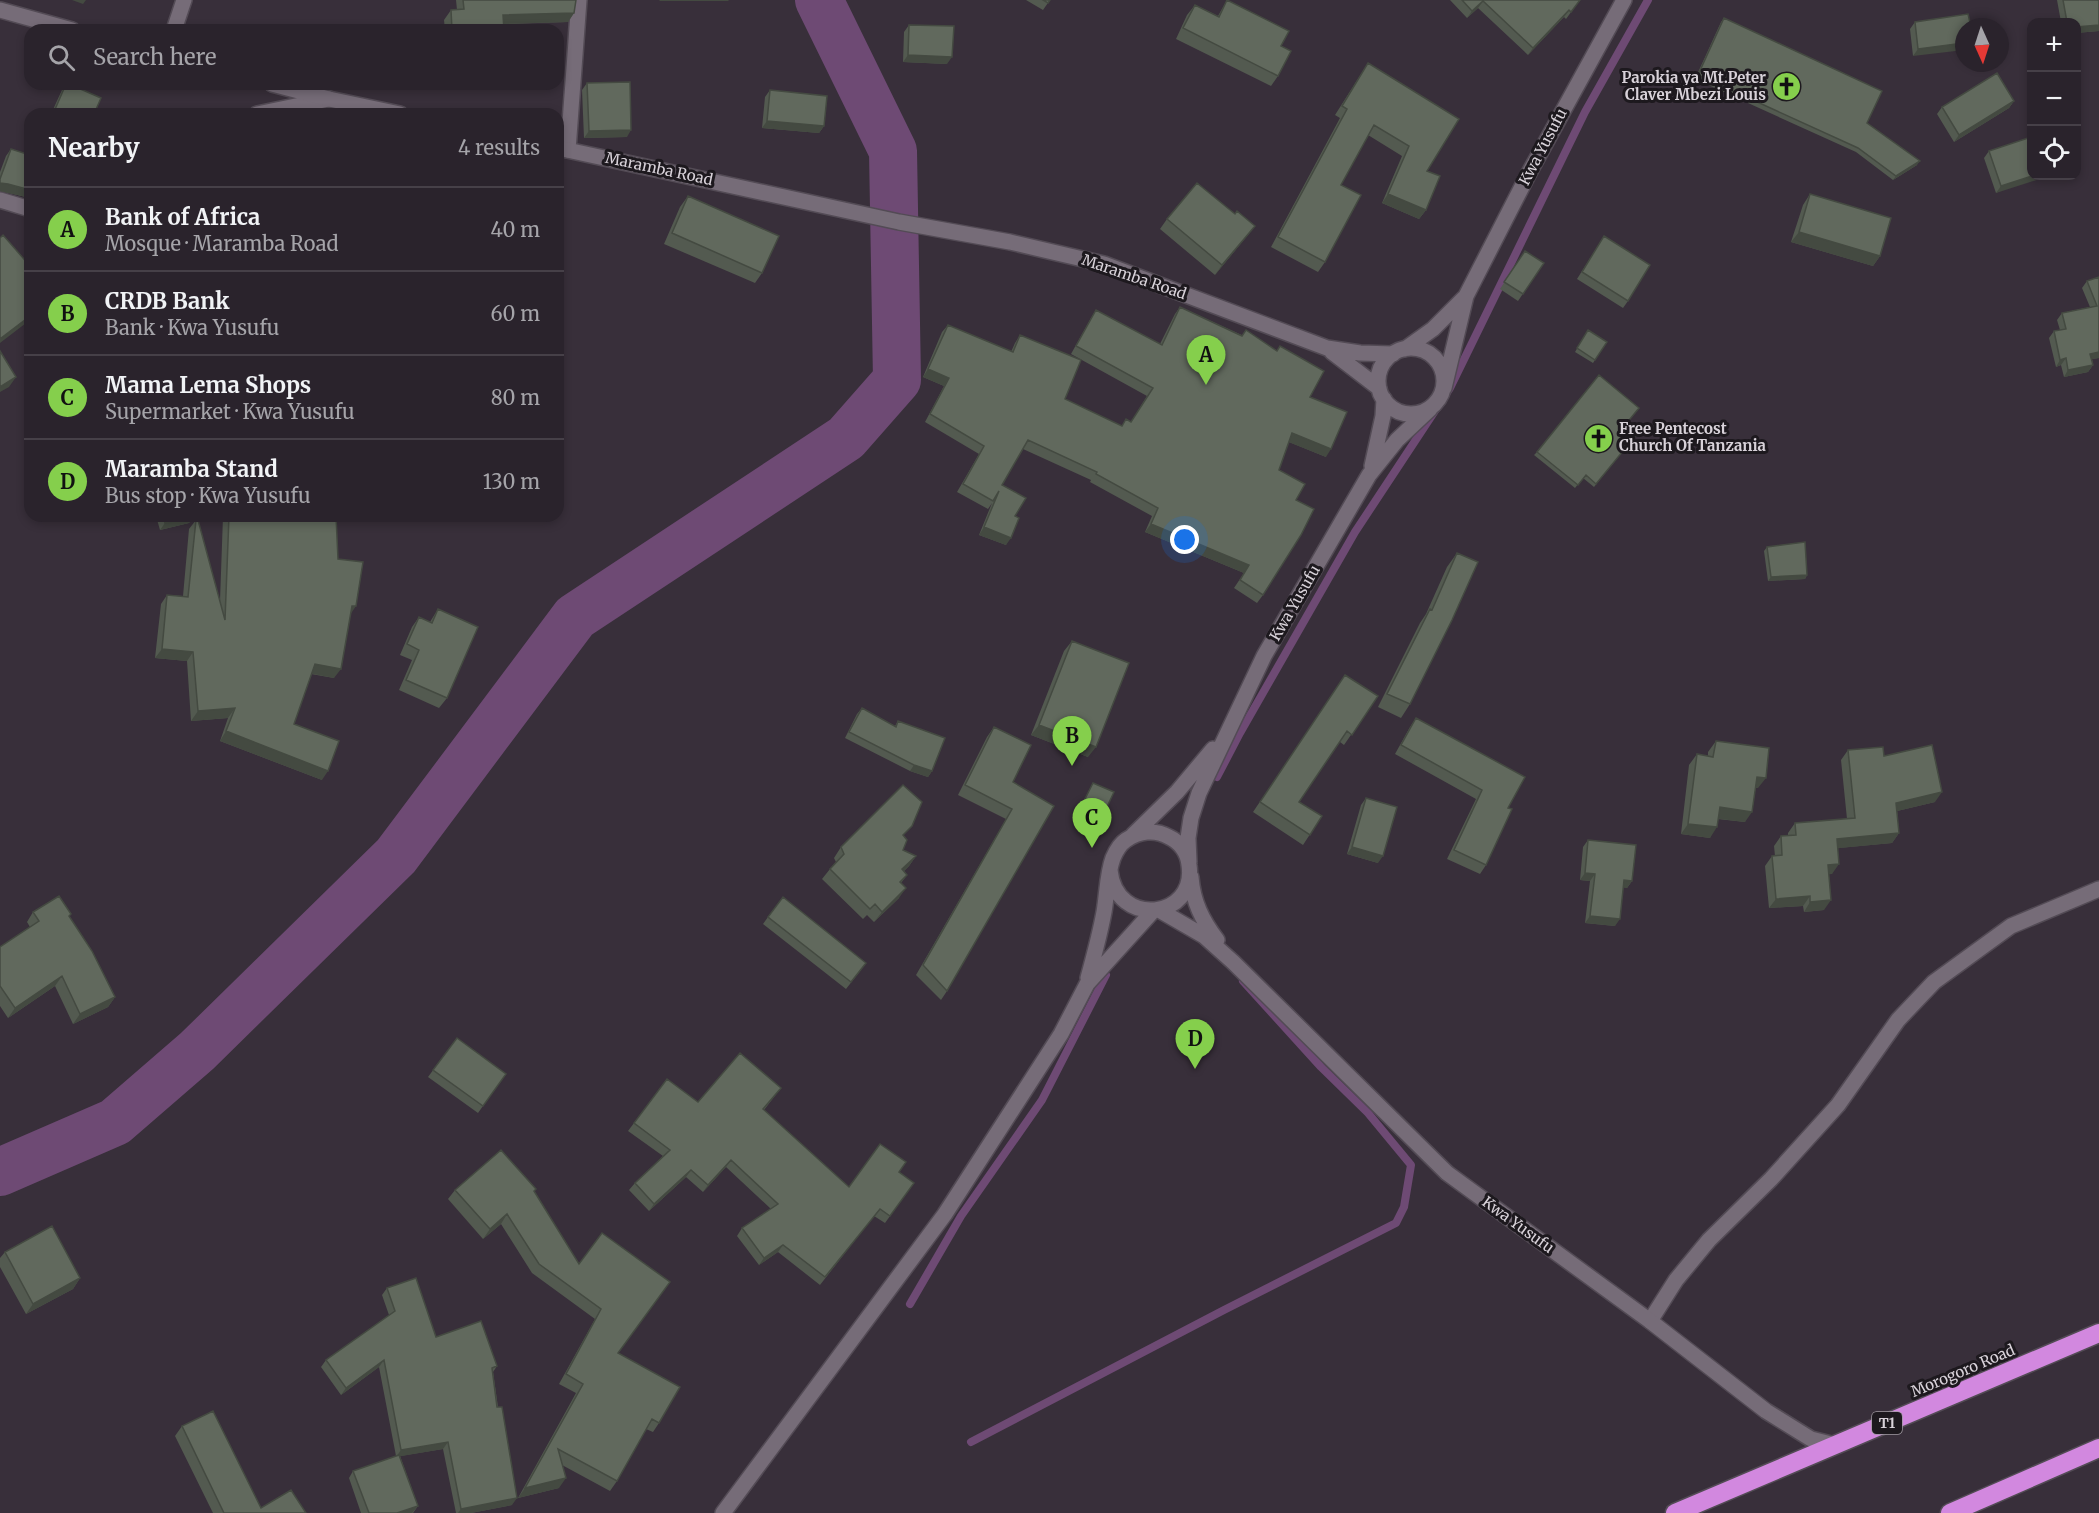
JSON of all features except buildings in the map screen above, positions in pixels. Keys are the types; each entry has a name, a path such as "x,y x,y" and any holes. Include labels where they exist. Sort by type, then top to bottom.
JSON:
{"highway":[{"name":"Morogoro Road","path":"1675,1513 2099,1333"},
{"path":"1950,1513 2099,1448"}],"street":[{"path":"176,24 184,0"},
{"path":"564,140 579,0"},
{"name":"Kwa Yusufu","path":"1444,388 1466,296 1529,173 1623,0"},
{"path":"0,10 50,24"},
{"path":"295,90 372,108"},
{"path":"286,108 329,99"},
{"name":"Maramba Road","path":"564,149 899,222 1010,242 1104,264 1327,348 1352,352 1399,351"},
{"path":"0,200 24,207"},
{"name":"Kwa Yusufu","path":"1399,351 1433,329 1466,296"},
{"name":"Maramba Road","path":"1327,348 1381,394"},
{"path":"1418,349 1430,354 1439,363 1444,375 1444,388 1439,400 1430,409 1418,414 1405,414 1393,409 1381,394 1379,375 1384,363 1399,351 1418,349"},
{"name":"Kwa Yusufu","path":"1370,475 1383,416 1381,394"},
{"name":"Kwa Yusufu","path":"1233,962 1201,917 1192,890 1188,838 1191,818 1199,793 1264,656 1370,475 1397,440 1430,409"},
{"name":"Kwa Yusufu","path":"1132,836 1177,792 1226,733"},
{"path":"1087,984 1104,912 1110,870 1116,850 1123,842 1142,832 1162,833 1180,844 1190,868 1189,883 1182,896 1169,906 1156,910 1138,909 1121,898 1115,890 1110,870"},
{"path":"1650,1321 1676,1280 1709,1240 1771,1179 1838,1105 1898,1020 1934,982 2011,926 2099,889"},
{"path":"723,1513 945,1214 1060,1034 1087,984 1156,910"},
{"name":"Kwa Yusufu","path":"1156,910 1204,936 1233,962 1447,1173 1650,1321 1766,1411 1811,1439 1835,1445"}],"waterway":[{"path":"0,1172 115,1122 197,1051 396,856 575,617 846,438 897,380 893,151 819,0"},
{"path":"1217,777 1355,532 1450,388 1585,112 1648,0"},
{"path":"910,1304 961,1216 1042,1100 1106,975"},
{"path":"971,1442 1396,1223 1404,1207 1411,1165 1368,1113 1321,1067 1243,981"}],"place":[{"name":"Parokia ya Mt.Peter Claver Mbezi Louis","path":"1787,87"},
{"name":"Bank of Africa","path":"1206,385"},
{"name":"Free Pentecost Church Of Tanzania","path":"1598,438"},
{"name":"CRDB Bank","path":"1072,766"},
{"name":"Mama Lema Shops","path":"1092,848"},
{"name":"Maramba Stand","path":"1195,1069"}]}
